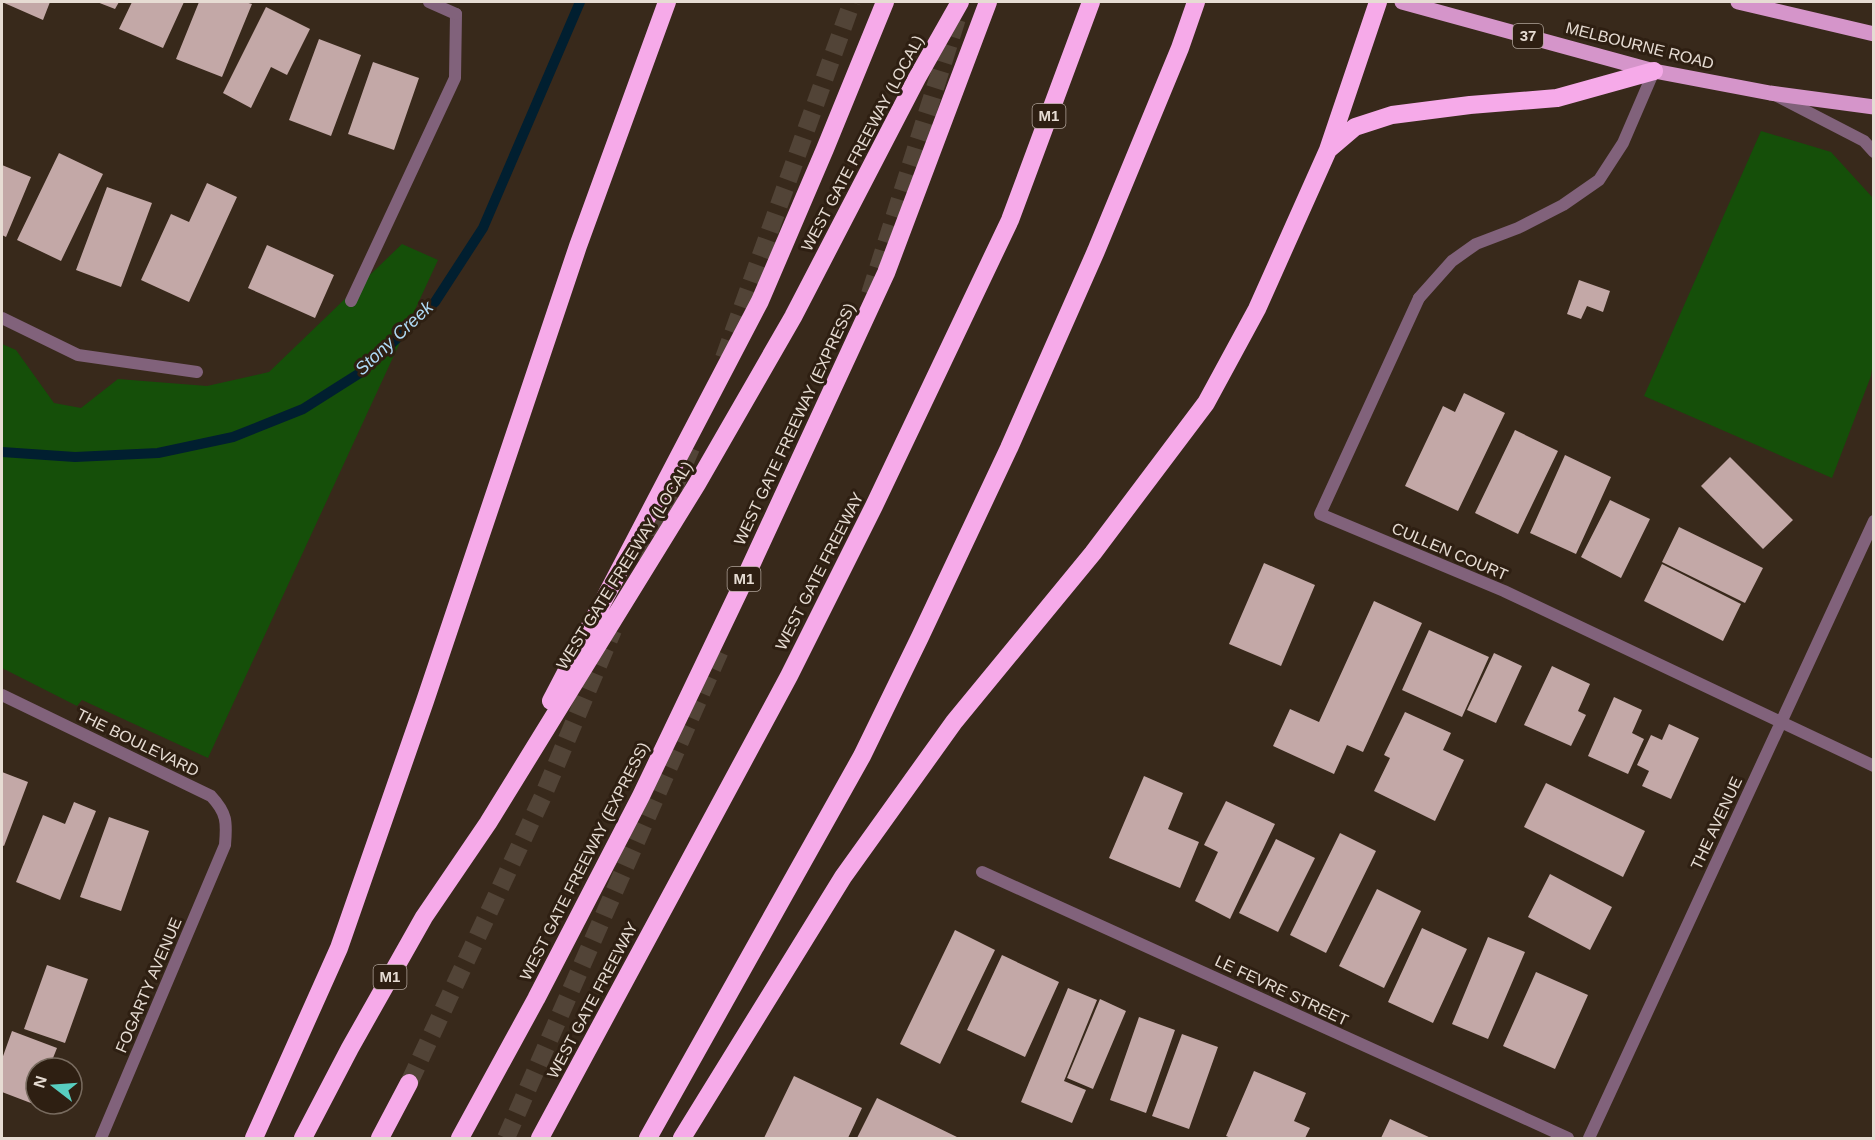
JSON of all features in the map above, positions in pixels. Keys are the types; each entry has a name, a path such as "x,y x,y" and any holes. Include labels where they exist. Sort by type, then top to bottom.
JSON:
{"highway":[{"path":"254,1138 339,948 425,701 578,246 667,2"},
{"name":"WEST GATE FREEWAY (LOCAL)","path":"303,1138 350,1048 424,917 488,823 698,484 793,317 917,78 960,2"},
{"name":"WEST GATE FREEWAY (EXPRESS)","path":"460,1138 536,999 641,796 740,589 886,273 988,2"},
{"path":"648,1138 862,756 920,637 1009,448 1086,273 1180,48 1196,2"},
{"path":"682,1138 856,858 954,722 1093,554 1206,403 1257,309 1328,150 1378,2"},
{"name":"WEST GATE FREEWAY","path":"540,1138 784,686 874,507 1010,220 1089,7"},
{"path":"488,823 760,300 883,8"},
{"path":"1328,150 1355,128 1392,115 1470,105 1557,98 1654,71"},
{"path":"380,1138 409,1083"}],"main road":[{"name":"MELBOURNE ROAD","path":"1402,2 1654,71 1770,93 1874,107"},
{"path":"1738,2 1874,34"}],"street":[{"path":"351,301 455,78 456,14 429,2"},
{"name":"CULLEN COURT","path":"1654,71 1627,136 1599,180 1563,205 1536,219 1476,243 1452,261 1419,298 1320,514 1504,591 1780,722"},
{"path":"1770,93 1864,141 1874,152"},
{"path":"2,318 78,355 197,372"},
{"name":"THE AVENUE","path":"1588,1138 1874,521"},
{"name":"THE BOULEVARD","path":"2,695 211,796 224,810 227,826 225,845"},
{"path":"1780,722 1874,766"},
{"name":"FOGARTY AVENUE","path":"101,1138 225,845"},
{"name":"LE FEVRE STREET","path":"982,872 1568,1138"}],"green space":[{"path":"1761,131 1831,152 1873,198 1873,362 1871,376 1832,478 1644,396"},
{"path":"402,244 438,260 208,758 82,700 77,706 2,668 2,344 16,350 54,403 81,408 118,379 207,386 269,372"}],"building":[{"path":"2,2 50,2 43,20"},
{"path":"97,2 119,2 115,9"},
{"path":"132,2 184,2 163,48 119,29"},
{"path":"199,2 252,4 222,77 176,59"},
{"path":"266,7 310,29 287,75 271,67 251,108 223,93"},
{"path":"319,39 361,55 331,136 289,120"},
{"path":"373,62 419,78 394,150 348,134"},
{"path":"59,153 103,174 61,261 17,240"},
{"path":"2,165 31,177 6,237 2,235"},
{"path":"207,183 237,197 189,302 141,280 171,214 189,222"},
{"path":"107,187 152,203 121,287 76,270"},
{"path":"267,245 334,275 315,318 248,288"},
{"path":"1579,280 1610,291 1603,312 1587,306 1581,319 1567,314"},
{"path":"1464,393 1505,413 1458,511 1405,486 1443,406 1455,412"},
{"path":"1515,430 1558,451 1518,534 1475,513"},
{"path":"1565,455 1611,477 1576,554 1530,533"},
{"path":"1730,457 1793,520 1763,549 1701,486"},
{"path":"1610,500 1650,519 1621,578 1581,557"},
{"path":"1679,527 1763,568 1745,603 1662,562"},
{"path":"1264,563 1315,585 1281,666 1229,644"},
{"path":"1662,564 1741,604 1723,641 1644,601"},
{"path":"1374,601 1422,623 1363,752 1347,745 1334,774 1273,746 1290,709 1319,722"},
{"path":"1429,630 1489,657 1462,717 1402,690"},
{"path":"1494,653 1522,666 1496,723 1467,710"},
{"path":"1552,666 1590,684 1578,711 1586,715 1571,746 1524,725"},
{"path":"1614,697 1642,710 1632,733 1644,739 1628,774 1588,756"},
{"path":"1405,712 1451,733 1443,750 1464,760 1435,821 1374,791 1390,758 1384,755"},
{"path":"1669,724 1699,738 1671,799 1642,786 1649,771 1637,765 1651,735 1662,740"},
{"path":"2,772 28,782 4,846 2,845"},
{"path":"1144,776 1183,793 1168,829 1199,842 1180,888 1109,858"},
{"path":"1546,783 1645,831 1623,877 1524,827"},
{"path":"1226,801 1275,824 1230,919 1195,901 1218,852 1204,845"},
{"path":"74,802 96,811 60,900 16,882 43,815 65,824"},
{"path":"109,817 149,831 121,911 80,897"},
{"path":"1340,833 1376,851 1326,953 1290,935"},
{"path":"1276,839 1315,858 1278,932 1239,913"},
{"path":"1550,874 1612,907 1590,950 1528,917"},
{"path":"1377,889 1421,911 1384,988 1339,966"},
{"path":"1422,928 1467,949 1433,1023 1388,1002"},
{"path":"955,930 995,950 940,1064 900,1044"},
{"path":"1488,937 1525,952 1488,1039 1452,1024"},
{"path":"1002,955 1059,982 1025,1057 967,1030"},
{"path":"47,965 88,979 65,1043 24,1029"},
{"path":"1536,972 1588,995 1555,1069 1503,1046"},
{"path":"1068,988 1097,1000 1064,1081 1086,1090 1072,1123 1021,1102"},
{"path":"1100,999 1126,1011 1093,1089 1067,1078"},
{"path":"1139,1017 1175,1030 1146,1113 1110,1100"},
{"path":"12,1031 57,1048 54,1056 24,1056 24,1100 2,1092 2,1059"},
{"path":"1182,1034 1218,1047 1189,1129 1152,1116"},
{"path":"1254,1071 1306,1093 1294,1121 1310,1128 1305,1138 1231,1138 1226,1136"},
{"path":"794,1076 862,1108 848,1138 764,1138"},
{"path":"877,1098 959,1138 857,1138"},
{"path":"1390,1119 1431,1138 1381,1138"}],"waterway":[{"name":"Stony Creek","path":"2,452 75,457 158,453 233,437 303,409 363,371 435,302 483,228 580,2"}],"tunnel":[{"path":"724,358 852,2"},
{"path":"870,294 959,12"},
{"path":"643,561 691,448"},
{"path":"409,1083 543,796 613,630"},
{"path":"506,1138 722,646"}]}
